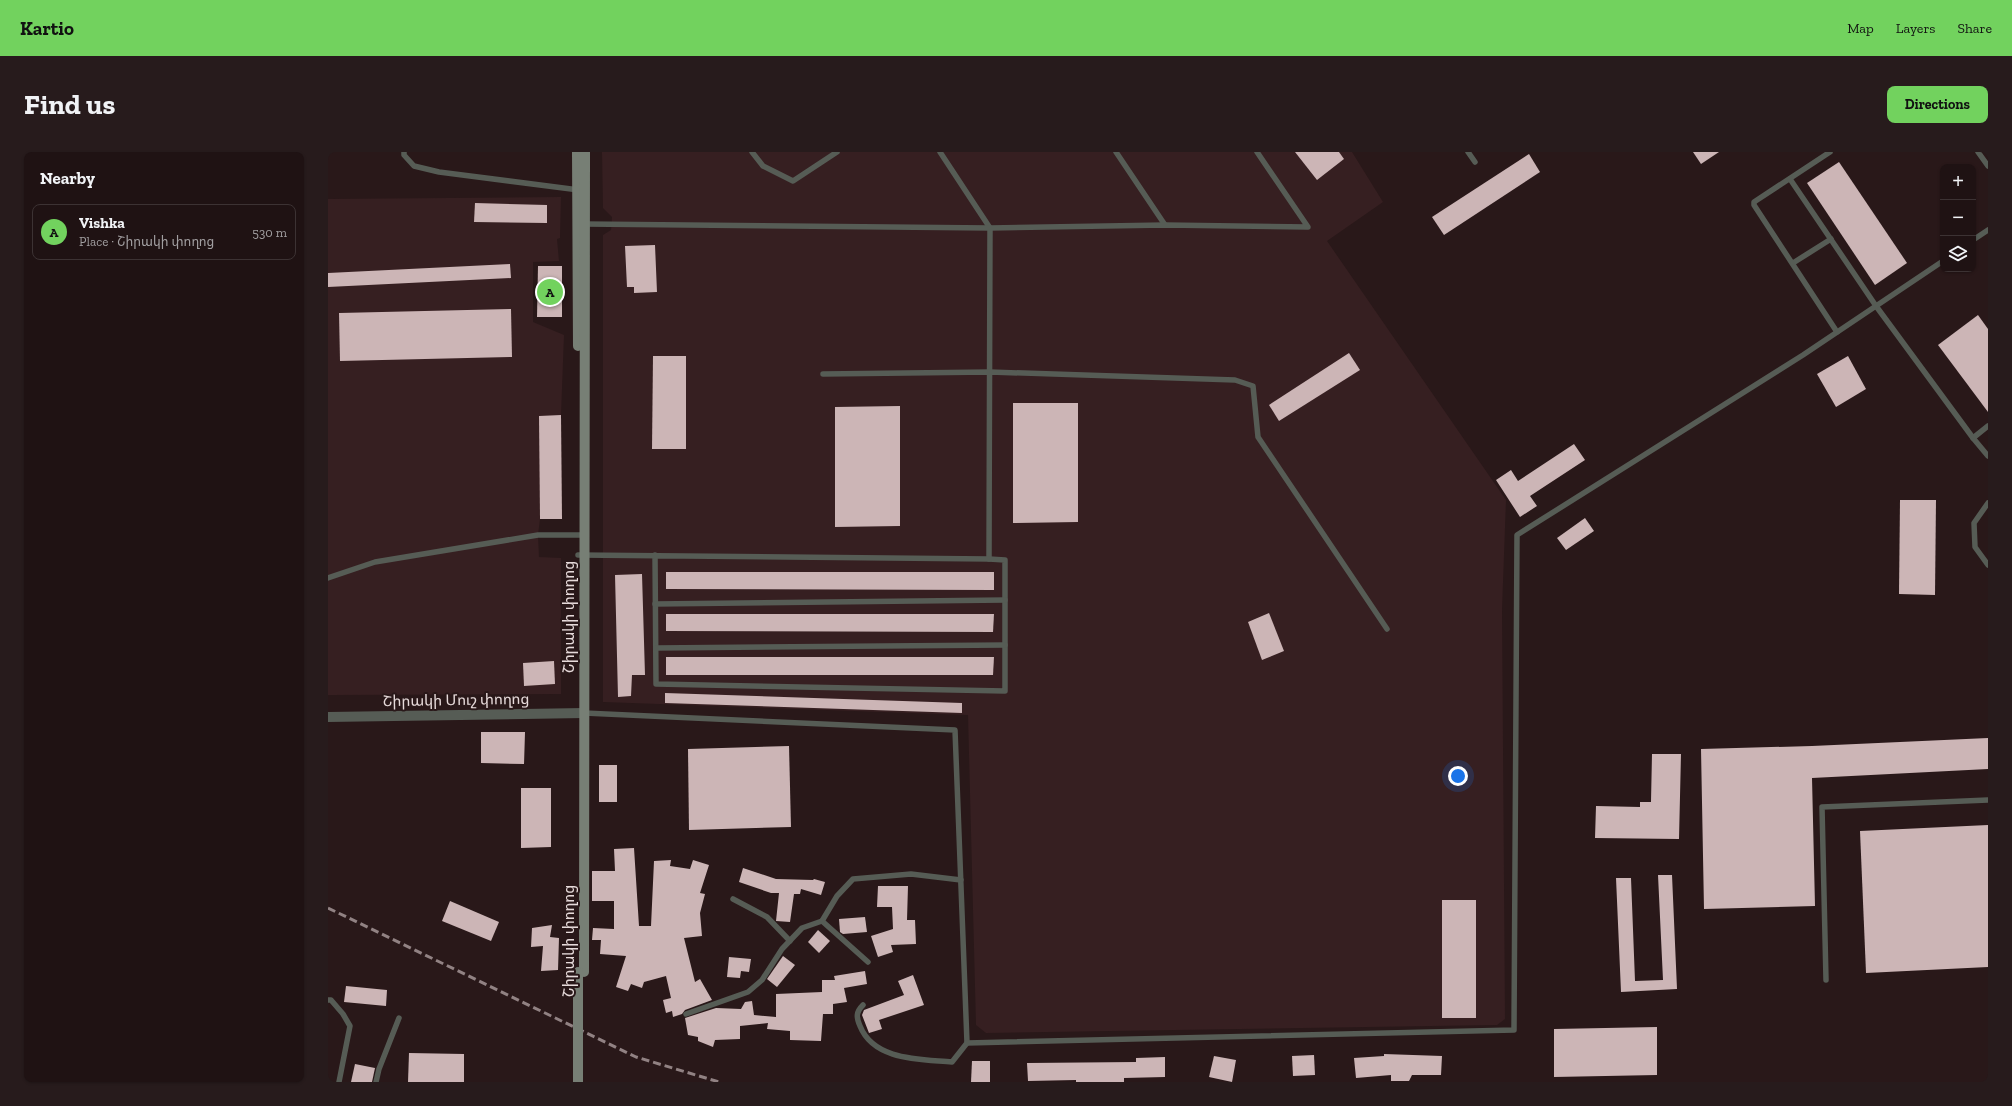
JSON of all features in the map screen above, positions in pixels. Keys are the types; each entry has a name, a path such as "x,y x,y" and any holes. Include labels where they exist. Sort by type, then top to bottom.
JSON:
{"main road":[{"name":"Շիրակի փողոց","path":"577,152 581,190"},
{"name":"Շիրակի փողոց","path":"578,1082 581,972 581,190 585,152"},
{"name":"Շիրակի փողոց","path":"581,972 585,1082"}],"street":[{"name":"Շիրակի Մուշ փողոց","path":"328,717 581,713"}],"lane":[{"path":"404,152 404,155 414,166 439,172 581,190"},
{"path":"752,152 763,166 793,181 837,152"},
{"path":"940,152 990,228 989,559"},
{"path":"1116,152 1165,225"},
{"path":"581,224 990,228 1165,225 1308,227 1257,152"},
{"path":"1468,152 1475,162"},
{"path":"1830,152 1754,202 1754,205 1794,263 1837,332"},
{"path":"1978,152 1988,166"},
{"path":"1790,179 1876,306 1972,438 1988,456"},
{"path":"1976,238 1988,230"},
{"path":"1794,263 1830,239"},
{"path":"967,1043 1514,1030 1517,535 1797,359 1940,262"},
{"path":"823,374 990,372 1235,380 1254,386 1258,437 1387,629"},
{"path":"1972,438 1988,426"},
{"path":"1988,502 1974,523 1975,547 1988,565"},
{"path":"328,578 375,562 538,535 581,535"},
{"path":"581,554 989,559 1005,560 1004,691 656,684 655,555"},
{"path":"655,604 1005,600"},
{"path":"656,648 1005,645"},
{"path":"581,713 955,730 967,1043 952,1062 905,1058 875,1047 860,1028 856,1016 858,1010 863,1004"},
{"path":"1826,980 1822,807 1988,800"},
{"path":"686,1014 748,992 762,980 782,949 802,928 822,921 837,896 853,880 911,874 961,880"},
{"path":"733,899 767,917 790,941"},
{"path":"822,921 868,962"},
{"path":"328,1000 331,1000 343,1014 350,1026 339,1082"},
{"path":"376,1082 379,1069 399,1018"}],"shaded area":[{"path":"602,152 1352,152 1383,202 1327,241 1506,500 1502,610 1505,1019 1497,1025 986,1033 976,1025 968,715 603,702 603,235 611,230 612,217 603,208"},
{"path":"561,197 560,238 557,239 559,261 533,262 533,322 564,335 561,415 562,519 540,519 538,535 539,557 561,558 561,694 328,695 328,199"}],"building":[{"path":"1295,152 1339,152 1344,159 1317,180"},
{"path":"1693,152 1719,152 1701,164"},
{"path":"1529,154 1540,172 1444,235 1432,217"},
{"path":"1839,162 1907,263 1875,285 1807,183"},
{"path":"475,203 547,205 547,223 474,222"},
{"path":"655,245 657,292 634,293 634,287 627,287 625,246"},
{"path":"510,264 511,278 328,287 328,273"},
{"path":"538,266 562,266 562,317 537,317"},
{"path":"511,309 512,357 340,361 339,313"},
{"path":"1978,315 1988,329 1988,412 1938,345"},
{"path":"1349,353 1360,370 1279,421 1269,405"},
{"path":"653,356 686,356 686,449 652,449"},
{"path":"1848,356 1866,389 1836,407 1817,374"},
{"path":"1013,403 1078,403 1078,522 1013,523"},
{"path":"900,406 900,526 835,527 835,407"},
{"path":"561,415 562,519 540,519 539,416"},
{"path":"1574,444 1585,460 1530,496 1537,506 1520,517 1496,480 1511,470 1518,481"},
{"path":"1900,500 1936,500 1935,595 1899,594"},
{"path":"1585,518 1594,531 1566,550 1557,538"},
{"path":"666,572 994,572 994,590 666,589"},
{"path":"642,574 645,675 632,675 631,696 618,697 615,575"},
{"path":"1269,613 1284,651 1262,660 1248,622"},
{"path":"666,614 994,614 993,632 666,631"},
{"path":"666,657 994,657 993,675 666,675"},
{"path":"554,661 555,684 524,686 523,663"},
{"path":"665,693 962,703 962,713 665,703"},
{"path":"481,732 525,732 524,764 481,763"},
{"path":"1988,738 1988,769 1812,778 1815,906 1704,909 1701,749 1812,746"},
{"path":"789,746 791,827 689,830 688,749"},
{"path":"1652,754 1681,754 1679,839 1595,838 1596,806 1640,807 1640,802 1651,802"},
{"path":"599,765 617,765 617,802 599,802"},
{"path":"521,788 551,788 551,847 521,848"},
{"path":"1988,825 1988,967 1866,973 1860,831"},
{"path":"634,848 639,926 651,926 654,861 671,860 670,866 690,869 693,860 709,865 700,893 705,894 700,913 702,936 684,938 695,982 700,979 712,1000 685,1010 682,1014 673,1017 672,1011 666,1013 663,1000 671,998 666,976 644,982 642,988 631,984 628,991 616,987 626,956 600,954 601,940 592,940 593,928 614,929 614,901 592,901 592,871 615,871 614,849"},
{"path":"743,868 776,879 814,879 825,882 821,895 801,889 800,894 794,894 790,922 776,921 779,893 771,893 739,882"},
{"path":"1658,875 1672,875 1677,989 1621,992 1616,878 1631,878 1635,981 1663,980"},
{"path":"878,886 908,886 907,920 915,920 916,944 891,945 893,952 878,957 871,936 893,929 892,907 877,907"},
{"path":"1442,900 1476,900 1476,1018 1442,1018"},
{"path":"450,901 499,922 491,941 442,921"},
{"path":"865,917 867,932 843,934 840,932 839,919"},
{"path":"552,925 550,937 559,938 558,970 541,971 543,946 531,947 532,928"},
{"path":"818,930 830,941 819,953 808,942"},
{"path":"783,956 795,965 777,987 767,979"},
{"path":"729,957 751,959 749,972 741,971 740,978 727,977"},
{"path":"865,971 867,984 844,988 847,1002 833,1004 833,1014 823,1014 821,1041 790,1040 790,1031 767,1029 768,1023 740,1026 740,1039 715,1040 713,1047 698,1041 698,1037 688,1035 685,1018 716,1008 741,1009 745,1002 752,1001 754,1015 776,1017 776,994 822,992 822,980 835,980 834,976"},
{"path":"913,975 924,1005 879,1020 882,1029 869,1033 862,1015 864,1010 904,995 898,981"},
{"path":"346,986 387,990 386,1006 344,1002"},
{"path":"1657,1027 1657,1075 1554,1077 1554,1029"},
{"path":"409,1053 464,1054 464,1082 408,1082"},
{"path":"1384,1054 1442,1056 1441,1075 1412,1075 1409,1081 1391,1081 1391,1075 1356,1078 1354,1058 1384,1056"},
{"path":"1314,1055 1315,1075 1293,1076 1292,1056"},
{"path":"1214,1056 1236,1060 1232,1082 1209,1077"},
{"path":"1165,1057 1165,1077 1124,1078 1124,1082 1076,1082 1076,1080 1028,1081 1027,1063 1136,1062 1136,1058"},
{"path":"972,1061 990,1061 990,1082 971,1082"},
{"path":"355,1064 375,1068 372,1082 351,1082"}],"railway":[{"path":"328,908 636,1057 719,1082"}],"place":[{"name":"Vishka","path":"550,292"}]}
